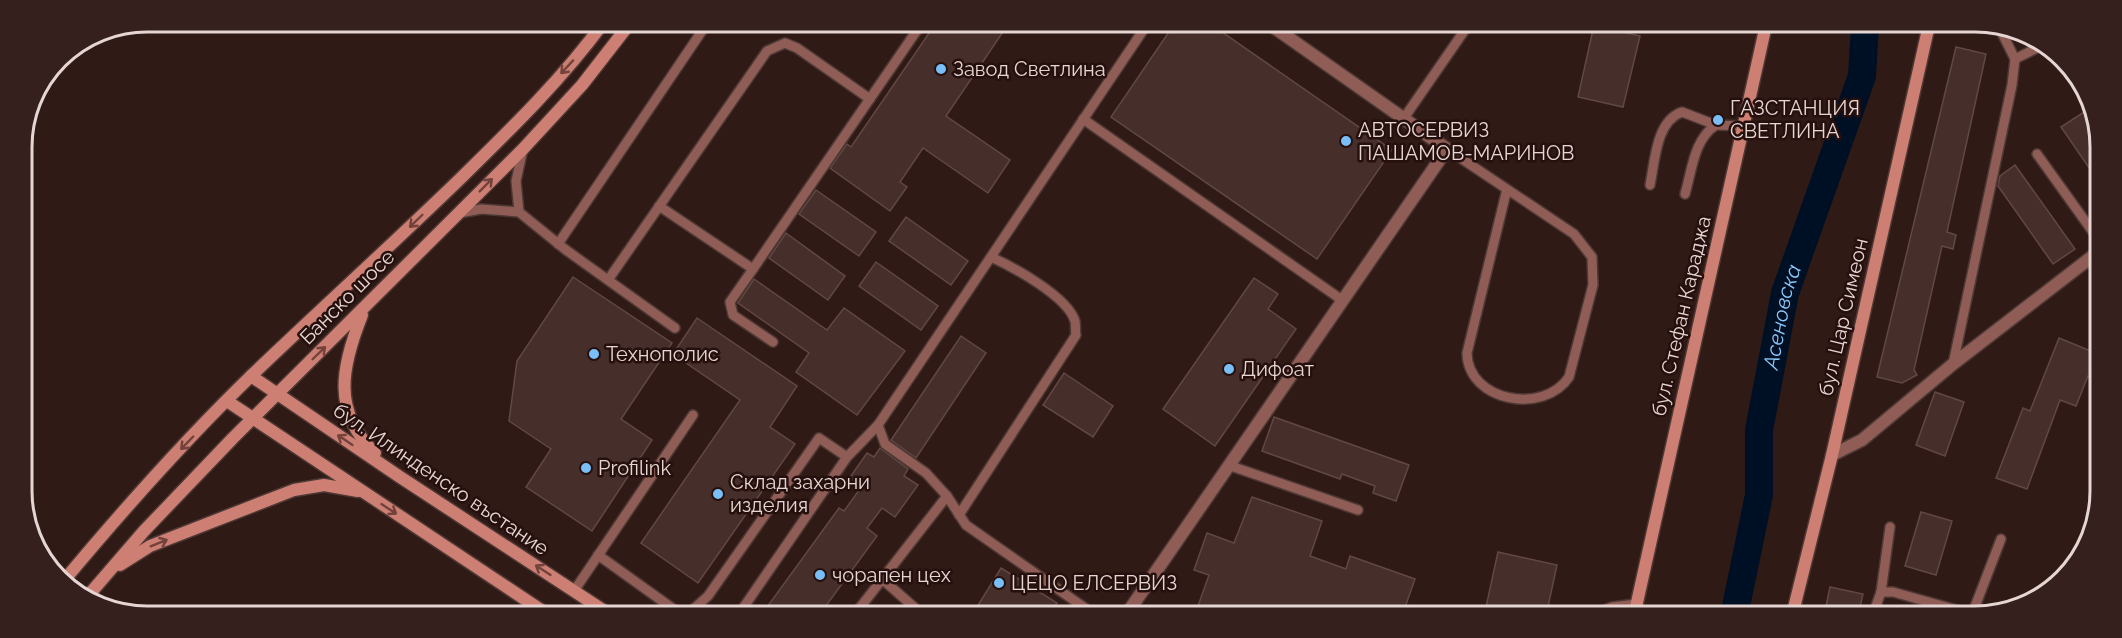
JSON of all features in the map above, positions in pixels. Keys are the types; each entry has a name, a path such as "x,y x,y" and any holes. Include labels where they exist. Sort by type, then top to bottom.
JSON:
{"main road":[{"name":"Банско шосе","path":"68,576 120,512 251,376 356,280 506,134 585,48 597,32"},
{"name":"Банско шосе","path":"91,592 144,531 253,418 523,149 582,85 623,32"},
{"name":"бул. Стефан Караджа","path":"1636,606 1764,32"},
{"name":"бул. Цар Симеон","path":"1794,606 1832,455 1927,32"},
{"path":"365,308 347,352 344,369 343,378 349,411 364,443 400,477"},
{"name":"бул. Илинденско въстание","path":"251,376 597,606"},
{"path":"227,401 535,606"},
{"path":"108,572 150,546 294,490 324,485 364,492"}],"street":[{"path":"1132,606 1447,149 1280,32"},
{"path":"1832,455 1862,440 1953,364 2090,258"}],"lane":[{"path":"558,244 701,32"},
{"path":"773,342 733,315 730,302 916,32"},
{"path":"745,606 847,457 878,425 1143,32"},
{"path":"1404,118 1463,32"},
{"path":"1953,364 2012,85 2015,59 2003,35"},
{"path":"608,280 767,51 775,46 786,44 797,48 870,99"},
{"path":"2015,59 2035,48"},
{"path":"1650,185 1664,126 1671,116 1682,112 1716,125 1743,126"},
{"path":"1083,119 1342,300"},
{"path":"1685,194 1700,140 1716,125"},
{"path":"519,212 516,181 523,149"},
{"path":"1447,149 1507,189 1574,234 1592,257 1594,271 1569,377 1552,395 1540,398 1527,399 1496,394 1484,388 1473,377 1467,366 1467,353 1507,189"},
{"path":"2037,154 2090,228"},
{"path":"659,207 753,269"},
{"path":"457,213 481,209 519,212 558,244 675,328"},
{"path":"959,515 1076,335 1075,321 1066,307 1017,269 991,257"},
{"path":"574,591 693,415"},
{"path":"878,425 885,444 926,473 946,496 966,525 1082,606"},
{"path":"697,606 708,596 819,438 847,457"},
{"path":"1228,465 1358,510"},
{"path":"861,606 946,496"},
{"path":"1876,606 1881,592 1890,527"},
{"path":"1978,606 2001,539"},
{"path":"598,555 670,606"},
{"path":"882,579 913,606"},
{"path":"1881,592 1893,592 1941,606"}],"building":[{"name":"Завод Светлина","path":"930,32 1003,32 946,116 1010,160 988,193 923,148 900,182 907,187 890,211 830,168 847,144 851,147"},
{"path":"1169,32 1222,32 1392,150 1317,259 1111,117"},
{"path":"1592,32 1623,32 1640,36 1623,107 1578,97"},
{"path":"1956,47 1986,54 1947,232 1956,235 1953,249 1942,246 1914,370 1917,375 1902,383 1877,377"},
{"path":"2085,113 2090,139 2090,169 2061,127"},
{"path":"2015,165 2075,249 2053,264 1998,186 2000,176"},
{"path":"816,190 876,232 859,256 799,214"},
{"path":"906,217 968,261 951,285 889,241"},
{"path":"786,233 845,276 828,300 769,258"},
{"path":"876,262 938,306 921,330 859,286"},
{"path":"573,277 672,343 621,419 652,440 592,531 526,487 551,449 509,421 517,361"},
{"name":"Дифоат","path":"1254,278 1278,294 1268,309 1296,329 1215,446 1163,409"},
{"path":"754,279 827,330 844,308 905,351 857,415 796,372 809,353 738,303"},
{"name":"Склад захарни изделия","path":"697,318 797,386 770,427 795,444 698,583 641,543 740,400 673,354"},
{"path":"961,336 986,353 916,458 891,440"},
{"path":"2059,338 2090,351 2090,377 2088,376 2076,406 2060,400 2027,489 1996,478 2023,408 2030,411"},
{"path":"1064,373 1113,406 1093,437 1043,405"},
{"path":"1935,392 1964,402 1945,456 1916,445"},
{"path":"1274,417 1409,465 1396,501 1373,493 1375,486 1342,474 1340,479 1262,451"},
{"path":"880,448 908,469 904,476 918,485 895,517 882,508 867,528 877,536 826,606 768,606 839,508 844,511 860,489 848,480 867,453 874,457"},
{"path":"1252,497 1322,521 1310,556 1346,569 1350,556 1415,579 1406,606 1198,606 1209,575 1194,570 1207,533 1234,543"},
{"path":"1921,512 1952,521 1936,575 1905,566"},
{"path":"1498,552 1557,565 1548,606 1486,606"},
{"path":"1001,568 1057,603 1055,606 978,606"},
{"path":"1830,587 1863,594 1860,606 1826,606"}],"waterway":[{"name":"Асеновска","path":"1736,606 1759,495 1759,430 1785,293 1862,76 1865,32"}],"place":[{"name":"Завод Светлина","path":"941,69"},
{"name":"ГАЗСТАНЦИЯ СВЕТЛИНА","path":"1718,120"},
{"name":"АВТОСЕРВИЗ ПАШАМОВ-МАРИНОВ","path":"1346,141"},
{"name":"Технополис","path":"594,354"},
{"name":"Дифоат","path":"1229,369"},
{"name":"Profilink","path":"586,468"},
{"name":"Склад захарни изделия","path":"718,494"},
{"name":"чорапен цех","path":"820,575"},
{"name":"ЦЕЦО ЕЛСЕРВИЗ","path":"999,583"}]}
